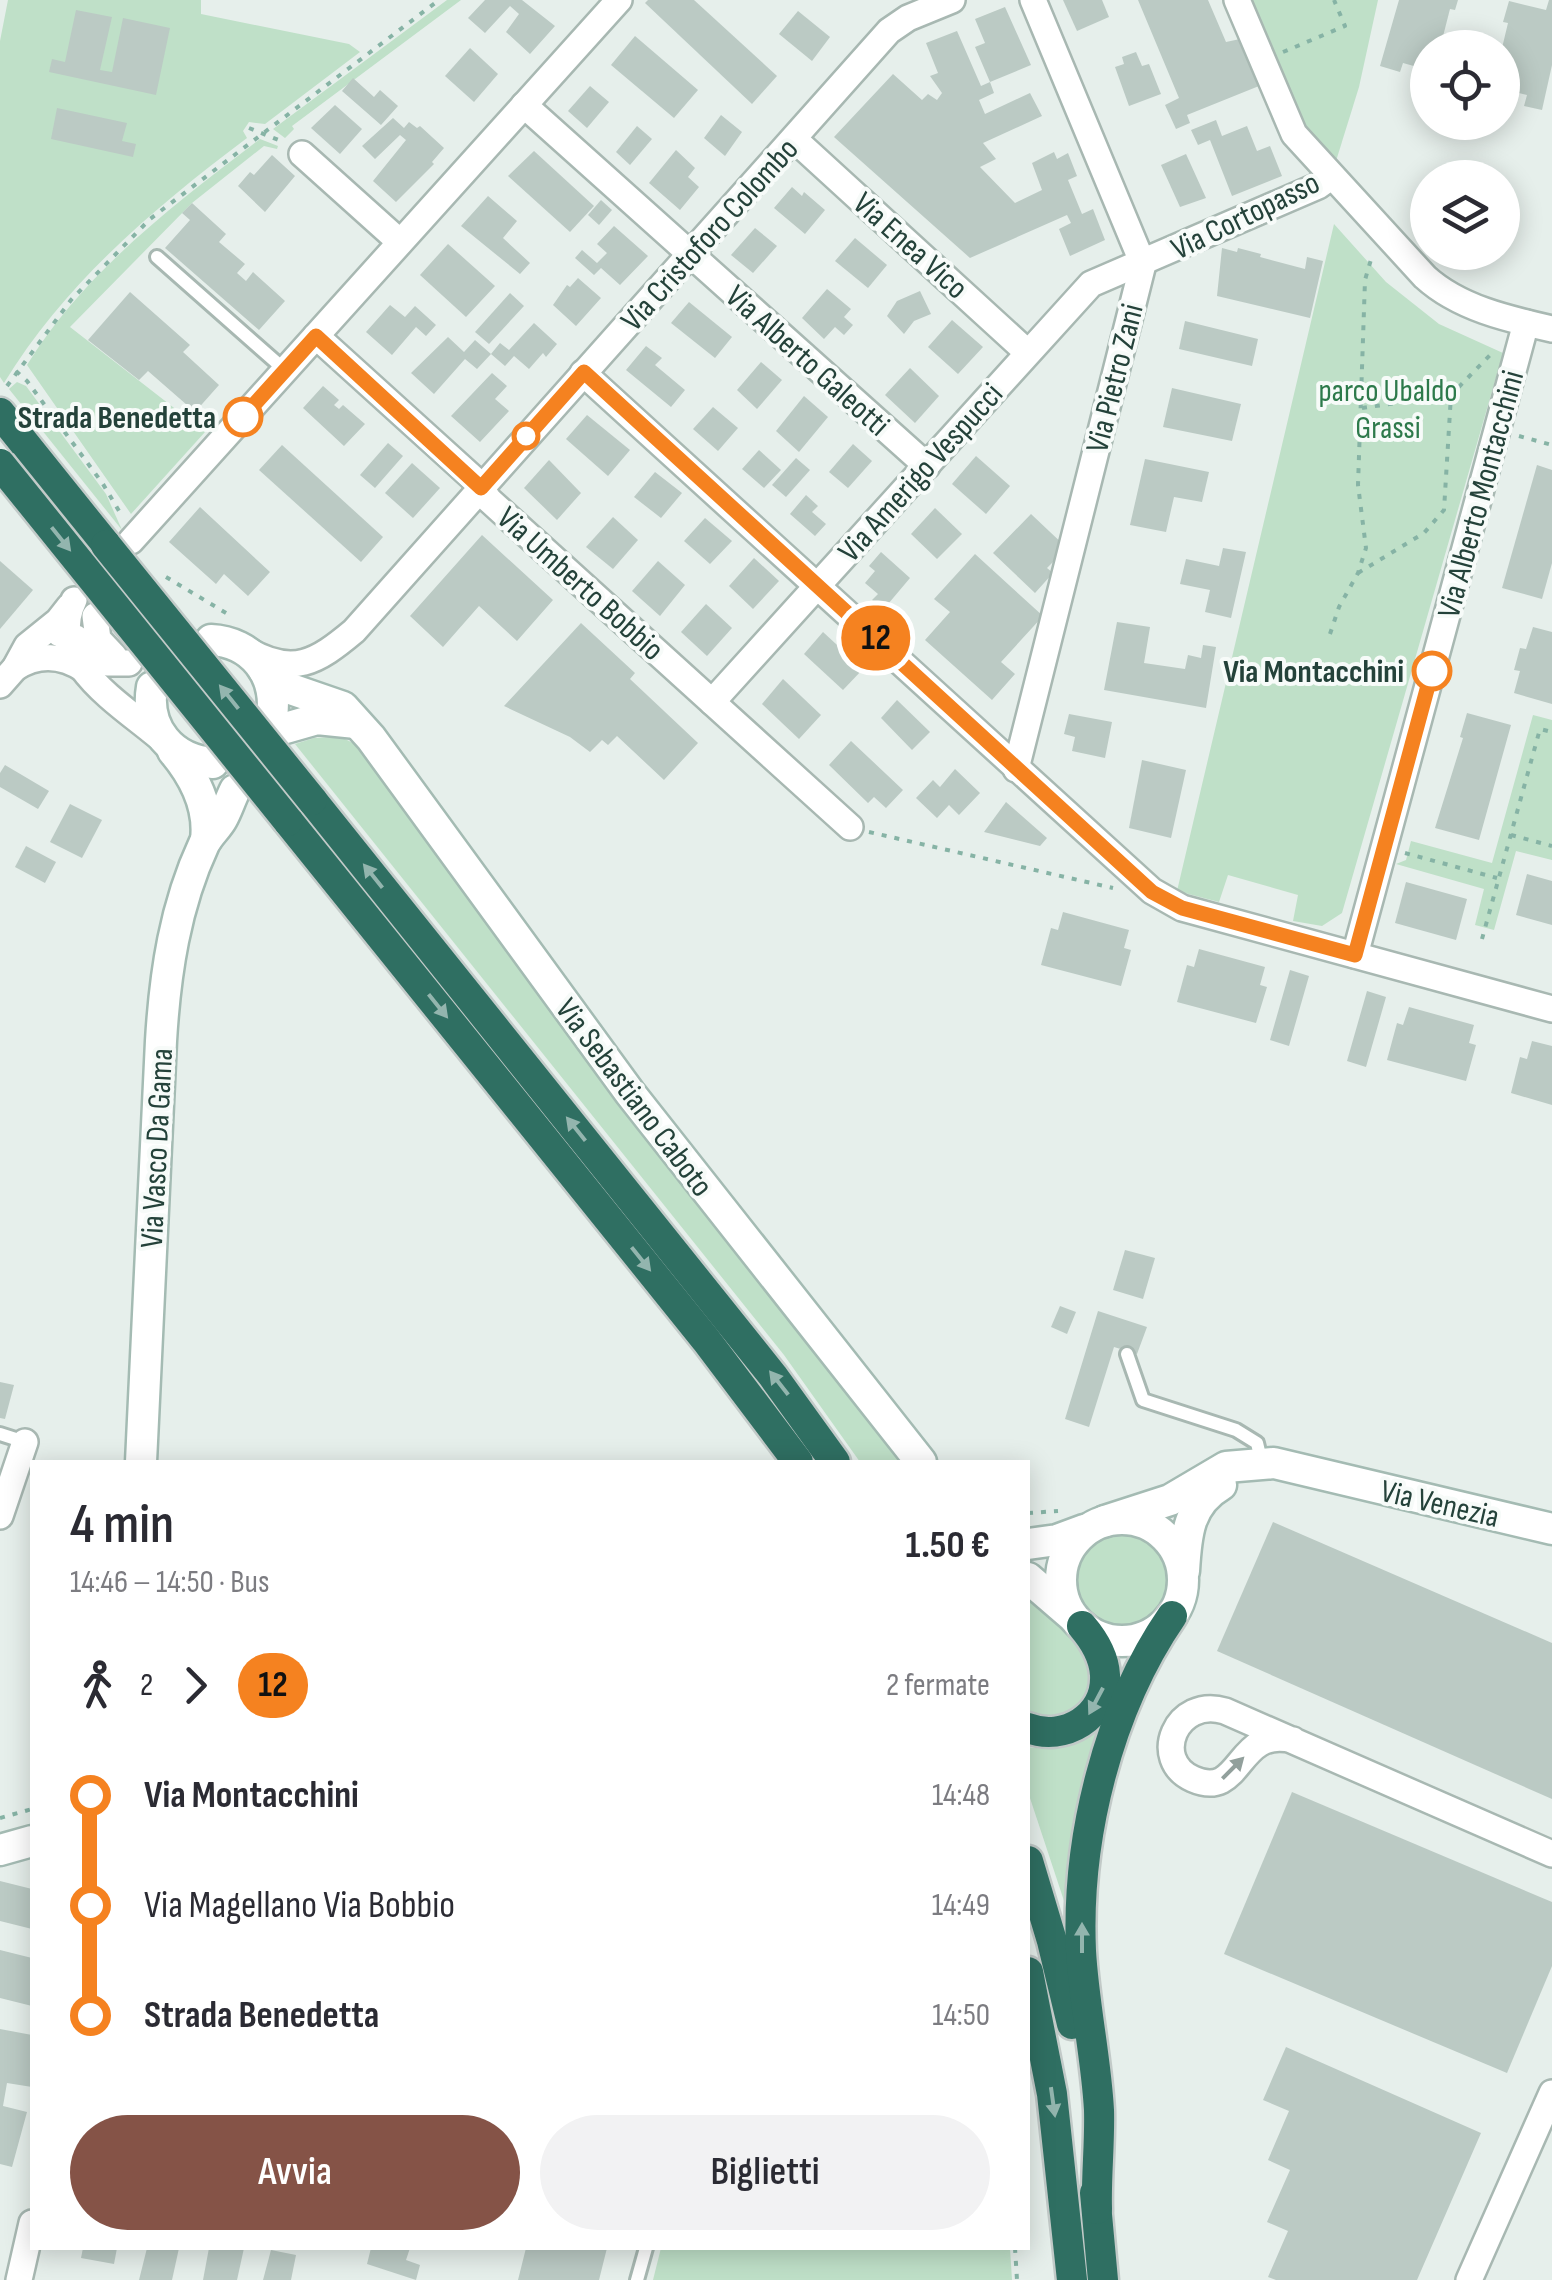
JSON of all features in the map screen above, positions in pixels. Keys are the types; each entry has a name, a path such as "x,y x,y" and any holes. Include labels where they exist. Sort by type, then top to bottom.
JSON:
{"highway":[{"path":"3,400 312,800 705,1289 832,1454"},
{"path":"0,464 706,1340 796,1460"},
{"path":"706,1340 783,1460"},
{"path":"1097,2210 1099,2112 1081,1947 1086,1864 1097,1798 1120,1718 1149,1652 1172,1616"},
{"path":"1030,1729 1049,1734 1061,1732 1083,1722 1097,1705 1104,1684 1104,1665 1096,1644 1079,1622"},
{"path":"1030,1867 1073,2031 1103,2280"},
{"path":"1030,1982 1052,2094 1072,2280"}],"street":[{"path":"134,538 619,0"},
{"name":"Via Cristoforo Colombo","path":"255,660 304,664 322,658 342,642 889,31 908,18 952,0"},
{"name":"Via Pietro Zani","path":"1016,769 1143,264 1034,0"},
{"name":"Via Cortopasso","path":"1143,264 1318,186 1332,176 1294,134 1238,0"},
{"name":"Via Alberto Galeotti","path":"524,105 926,466"},
{"name":"Via Enea Vico","path":"794,139 1027,352"},
{"path":"302,154 400,242"},
{"path":"1332,176 1443,293 1552,329"},
{"name":"Via Amerigo Vespucci","path":"712,702 1091,284 1143,264"},
{"name":"Via Alberto Montacchini","path":"1355,955 1526,323"},
{"name":"Via Umberto Bobbio","path":"316,336 481,488 489,500 850,828"},
{"path":"584,372 1144,884 1182,908 1552,1009"},
{"path":"82,604 67,618 66,634 71,653 86,672"},
{"path":"8,676 31,643 82,604"},
{"path":"82,604 110,654 138,671 152,716 198,788 206,840"},
{"path":"31,643 66,634 80,640 107,663 138,671"},
{"name":"Via Sebastiano Caboto","path":"211,640 228,642 255,660 282,686 343,707 376,745 656,1128 920,1460"},
{"path":"8,676 35,659 54,657 71,662 166,742 192,760 213,763"},
{"path":"255,660 273,693 277,722 350,721 358,725"},
{"name":"Via Vasco Da Gama","path":"141,1460 165,990 182,905 206,840 221,822 234,790"},
{"path":"0,1516 12,1438"},
{"name":"Via Venezia","path":"1101,1522 1177,1497 1226,1467 1328,1478 1552,1529"},
{"name":"Via Venezia","path":"1172,1616 1181,1598 1189,1527 1198,1504 1226,1482 1262,1470"},
{"path":"1030,1544 1057,1540 1101,1522 1126,1518 1155,1527 1176,1550 1184,1578"},
{"path":"1079,1622 1062,1592 1064,1562 1079,1536 1101,1522"},
{"path":"1030,1580 1099,1636 1129,1640 1148,1635 1172,1616"},
{"path":"1293,1740 1552,1854"},
{"path":"0,1828 30,1824"},
{"path":"0,1839 27,1833 30,1828"},
{"path":"0,1853 30,1842"},
{"path":"0,1853 30,1858"},
{"path":"1468,2280 1552,2093"},
{"path":"19,2280 30,2232"}],"lane":[{"path":"157,257 286,370"},
{"path":"1128,1354 1143,1400 1236,1430 1257,1443 1262,1470"},
{"path":"637,2280 645,2250"}],"path":[{"path":"3,400 16,371 71,300 131,237 261,133 439,0"},
{"path":"1263,60 1345,26 1334,0"},
{"path":"249,128 302,154"},
{"path":"1330,634 1366,548 1358,485 1365,280 1369,258 1390,238"},
{"path":"1361,408 1451,395 1502,342"},
{"path":"16,371 90,466 134,538"},
{"path":"1358,573 1424,533 1444,510 1451,395"},
{"path":"1519,436 1552,445"},
{"path":"154,569 234,617"},
{"path":"1482,939 1540,729 1552,732"},
{"path":"850,828 1137,894 1144,884"},
{"path":"1511,835 1552,846"},
{"path":"1405,853 1498,879"},
{"path":"0,1818 30,1810"},
{"path":"1015,2250 1017,2280"}],"green space":[{"path":"8,0 201,0 201,14 349,44 360,52 265,124 249,122 243,131 247,138 146,220 84,280 28,346 4,383 0,377 0,41"},
{"path":"447,0 461,0 292,126 294,129 285,138 273,129"},
{"path":"1245,0 1378,0 1359,87 1336,161 1301,131"},
{"path":"260,139 278,146 277,149 264,146 192,203 70,327 205,432 131,514 27,365 50,331 103,270 164,215"},
{"name":"parco Ubaldo Grassi","path":"1334,224 1386,282 1439,324 1503,353 1342,913 1322,926 1293,921 1298,895 1228,875 1219,902 1177,891"},
{"path":"17,382 26,386 106,494 122,530 9,389"},
{"path":"1533,715 1552,720 1552,860 1516,851 1494,930 1475,925 1484,889 1396,864 1406,860 1411,841 1492,863"},
{"path":"314,738 345,739 359,746 599,1075 901,1460 859,1460 784,1355 295,744"},
{"path":"1122,1532 1140,1536 1155,1546 1165,1561 1169,1579 1165,1597 1155,1612 1140,1622 1122,1626 1104,1622 1089,1612 1079,1597 1075,1579 1079,1561 1089,1546 1104,1536"},
{"path":"1030,1590 1088,1651 1094,1689 1071,1718 1030,1719"},
{"path":"1106,1719 1068,1913 1030,1798 1030,1747 1071,1745"},
{"path":"660,2250 1010,2250 1012,2280 653,2280"}],"building":[{"path":"485,0 522,0 555,26 530,54 506,32 519,14 510,6 485,33 468,18"},
{"path":"694,0 777,76 752,104 645,3"},
{"path":"1063,0 1102,0 1109,17 1077,31"},
{"path":"1138,0 1208,0 1226,42 1240,39 1259,86 1187,115 1190,123 1176,129 1165,105 1179,98"},
{"path":"1399,0 1458,0 1455,10 1450,9 1445,30 1410,30 1410,65 1403,63 1400,72 1380,66"},
{"path":"1552,0 1552,65 1542,110 1524,106 1527,95 1520,93 1520,30 1506,30 1508,23 1503,22 1509,1 1546,10"},
{"path":"1005,7 1031,65 990,82 975,47 985,43 975,19"},
{"path":"76,10 112,17 100,70 112,72 123,18 170,28 156,95 49,72 52,59 65,62"},
{"path":"798,11 830,37 812,61 779,34"},
{"path":"957,31 981,86 990,82 994,93 979,100 985,114 1030,93 1042,116 983,143 996,159 980,167 1015,203 1042,190 1032,163 1054,152 1057,159 1068,153 1077,176 1068,180 1082,214 1093,209 1105,240 1070,256 1059,229 1071,223 1067,215 970,258 834,137 893,74 922,100 928,94 937,100 942,93 930,76 938,73 926,43"},
{"path":"635,36 698,90 674,118 611,65"},
{"path":"470,48 498,74 474,102 445,76"},
{"path":"1136,52 1142,66 1149,64 1161,94 1129,106 1115,67 1124,64 1122,57"},
{"path":"353,78 374,97 380,90 398,106 381,125 342,91"},
{"path":"590,86 609,102 587,128 568,111"},
{"path":"335,105 362,129 340,154 311,128"},
{"path":"57,108 127,123 122,141 136,144 133,157 51,139"},
{"path":"721,115 742,132 725,156 704,138"},
{"path":"393,118 404,128 409,122 420,126 444,148 434,164 396,202 373,181 406,140 400,135 375,159 362,146"},
{"path":"1216,120 1222,136 1247,126 1257,151 1270,146 1282,176 1232,196 1210,140 1198,145 1191,130"},
{"path":"637,126 652,139 630,165 616,152"},
{"path":"676,150 695,168 688,177 699,187 680,210 649,183"},
{"path":"534,151 594,206 570,232 508,176"},
{"path":"1186,154 1206,198 1180,207 1161,165"},
{"path":"272,155 295,176 265,212 238,186"},
{"path":"792,187 825,210 805,234 774,208"},
{"path":"488,196 517,221 503,238 530,263 520,274 461,226"},
{"path":"601,200 612,210 599,225 588,215"},
{"path":"192,203 226,234 219,242 245,264 237,273 246,281 253,272 285,301 259,330 165,248 190,220 182,213"},
{"path":"614,226 648,256 620,285 601,268 594,275 575,258 582,250 597,263 607,253 597,244"},
{"path":"755,228 777,246 753,273 731,255"},
{"path":"855,238 887,265 868,288 835,261"},
{"path":"448,244 495,286 466,317 420,275"},
{"path":"1222,248 1237,252 1238,248 1305,269 1307,257 1323,261 1310,318 1217,296"},
{"path":"578,278 601,298 576,326 553,305 567,285 570,287"},
{"path":"827,289 851,309 844,317 853,325 844,335 835,327 824,339 802,318"},
{"path":"920,291 931,314 914,321 904,334 887,316 897,301"},
{"path":"130,292 190,345 183,352 219,385 195,412 148,371 139,380 88,340"},
{"path":"510,293 524,306 489,344 475,332"},
{"path":"689,302 732,337 715,358 671,323"},
{"path":"390,305 405,317 415,306 436,325 426,336 416,327 392,355 366,332"},
{"path":"952,320 983,347 958,374 928,347"},
{"path":"1185,321 1258,339 1252,366 1179,349"},
{"path":"534,323 557,344 529,369 514,356 505,366 491,354 500,343 509,350"},
{"path":"448,337 464,352 475,340 491,354 477,369 465,359 434,394 411,373"},
{"path":"646,346 662,358 655,365 685,390 671,407 626,370"},
{"path":"761,362 782,380 757,409 737,390"},
{"path":"910,368 939,396 915,423 885,395"},
{"path":"492,373 507,386 495,399 509,411 480,442 451,416"},
{"path":"323,386 339,400 334,405 339,409 343,405 365,424 344,446 303,408"},
{"path":"1172,388 1241,404 1232,441 1163,427"},
{"path":"804,396 828,417 799,452 776,431"},
{"path":"713,407 738,428 718,451 693,429"},
{"path":"587,415 630,450 608,476 566,439"},
{"path":"388,443 403,456 375,488 360,475"},
{"path":"853,444 872,461 848,488 829,472"},
{"path":"282,445 383,537 361,562 259,470"},
{"path":"759,450 781,470 764,488 742,469"},
{"path":"976,456 1010,486 986,514 952,484"},
{"path":"796,458 810,470 786,497 772,485"},
{"path":"1145,459 1209,472 1202,502 1174,497 1166,532 1130,525"},
{"path":"549,460 581,493 557,520 524,488"},
{"path":"412,463 440,488 413,518 385,493"},
{"path":"1537,465 1552,470 1552,563 1542,599 1502,588"},
{"path":"655,472 682,493 661,518 634,497"},
{"path":"806,495 818,506 812,512 826,524 815,536 790,514"},
{"path":"200,507 270,572 248,596 224,574 216,584 169,542"},
{"path":"935,508 962,534 937,559 911,534"},
{"path":"1031,514 1067,548 1047,568 1053,573 1035,593 993,553"},
{"path":"613,517 638,540 613,569 586,547"},
{"path":"705,518 732,541 710,564 684,541"},
{"path":"482,535 553,600 517,641 479,606 443,647 410,616"},
{"path":"1223,548 1246,552 1231,618 1205,612 1210,590 1180,584 1186,559 1219,566"},
{"path":"881,552 910,578 883,610 872,600 878,594 865,583 875,571 869,566"},
{"path":"975,554 1043,616 1001,662 1015,674 992,700 925,640 950,612 934,599"},
{"path":"754,558 779,581 753,609 729,586"},
{"path":"0,561 33,590 0,629"},
{"path":"658,561 685,585 660,616 632,591"},
{"path":"706,604 732,628 707,656 681,632"},
{"path":"1117,622 1150,627 1144,663 1185,669 1188,655 1201,658 1203,645 1216,647 1206,708 1104,690"},
{"path":"581,623 635,673 630,679 698,743 664,780 617,736 608,745 602,740 590,752 570,737 504,706"},
{"path":"1533,627 1552,632 1552,704 1514,693 1520,671 1514,670 1520,648 1526,649"},
{"path":"823,632 863,669 843,690 804,654"},
{"path":"783,679 821,715 799,739 762,704"},
{"path":"897,700 930,732 912,750 881,718"},
{"path":"1467,713 1511,725 1479,840 1435,828"},
{"path":"1069,714 1112,722 1105,758 1072,751 1075,737 1064,734"},
{"path":"851,741 903,790 886,808 874,797 868,803 829,765"},
{"path":"1142,760 1186,770 1171,838 1129,828"},
{"path":"5,765 49,791 38,809 0,787 0,773"},
{"path":"955,769 980,793 959,815 949,805 937,818 916,798 933,780 940,787"},
{"path":"1006,802 1047,838 1040,846 984,832"},
{"path":"70,804 102,820 82,858 50,842"},
{"path":"26,846 56,862 45,883 15,867"},
{"path":"1527,874 1552,881 1552,925 1516,915"},
{"path":"1406,882 1467,899 1456,940 1395,923"},
{"path":"1063,912 1129,930 1124,948 1131,950 1121,986 1041,965 1051,928 1058,930"},
{"path":"1199,949 1265,967 1260,985 1267,987 1256,1023 1177,1002 1187,965 1194,967"},
{"path":"1290,970 1309,976 1289,1046 1270,1040"},
{"path":"1367,991 1386,997 1366,1067 1347,1061"},
{"path":"1409,1007 1474,1025 1469,1043 1476,1045 1466,1081 1387,1060 1397,1023 1403,1025"},
{"path":"1532,1041 1552,1046 1552,1105 1511,1093 1520,1057 1527,1059"},
{"path":"1125,1250 1155,1258 1143,1299 1113,1290"},
{"path":"1060,1306 1076,1312 1067,1334 1051,1327"},
{"path":"1098,1311 1147,1327 1137,1354 1114,1347 1089,1427 1065,1419"},
{"path":"0,1382 14,1385 5,1419 0,1418"},
{"path":"1273,1522 1552,1643 1552,1799 1217,1651"},
{"path":"1292,1792 1552,1902 1552,1966 1507,2073 1224,1954"},
{"path":"0,1881 30,1888 30,1928 0,1921"},
{"path":"0,1950 30,1958 30,2006 0,1998"},
{"path":"0,2029 30,2035 30,2087 7,2083 3,2106 27,2112 12,2167 0,2164"},
{"path":"1286,2047 1481,2133 1417,2280 1268,2277 1288,2231 1267,2222 1290,2170 1268,2160 1289,2111 1263,2100"},
{"path":"83,2250 117,2250 114,2264 81,2258"},
{"path":"146,2250 179,2250 172,2280 139,2280"},
{"path":"209,2250 244,2250 237,2280 203,2280"},
{"path":"271,2250 296,2255 291,2280 263,2280"},
{"path":"370,2250 409,2250 406,2260 420,2265 416,2280 367,2264"},
{"path":"526,2250 606,2250 599,2280 518,2280"}],"bus line":[{"name":"12","path":"243,417 316,336 481,488 584,372 1152,892 1182,908 1355,955 1432,671"}],"place":[{"name":"Strada Benedetta","path":"243,417"},
{"name":"Via Montacchini","path":"1432,671"}]}
